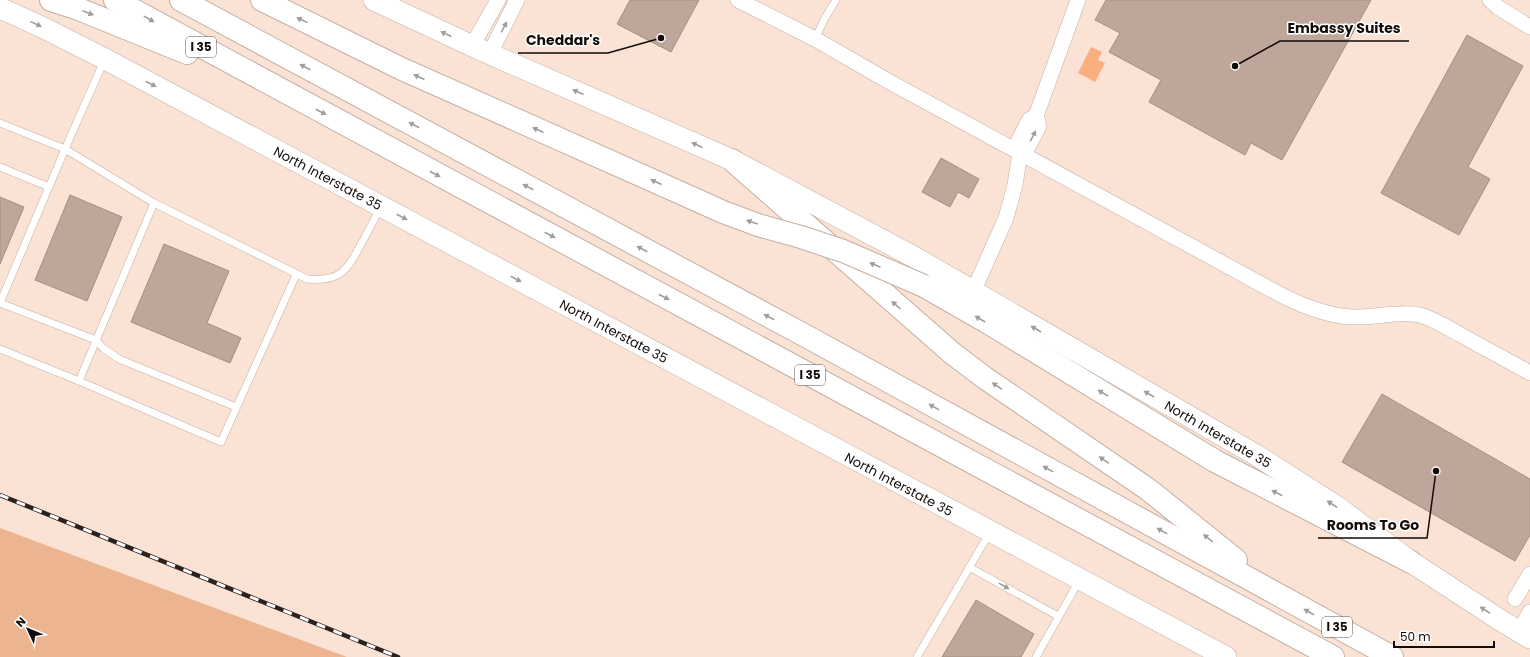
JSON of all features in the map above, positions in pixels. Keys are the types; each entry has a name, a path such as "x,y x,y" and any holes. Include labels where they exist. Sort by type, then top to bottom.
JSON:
{"highway":[{"path":"51,0 117,24 287,94"},
{"name":"I 35","path":"115,0 1333,657"},
{"name":"I 35","path":"181,0 782,324 1392,657"},
{"path":"262,0 402,69 723,212 751,222 801,236 843,251 924,286 993,326 1215,461 1411,562"},
{"path":"732,160 952,353 1149,490 1282,597"}],"main road":[{"name":"North Interstate 35","path":"374,0 481,50 732,160 914,257 1256,455 1336,506 1411,562 1524,635"},
{"name":"North Interstate 35","path":"0,8 46,29 105,59 1226,657"}],"street":[{"path":"481,50 498,0"},
{"path":"481,50 518,0"},
{"path":"738,0 815,39 900,88 1020,152 1281,296 1304,307 1331,314 1357,317 1402,313 1420,316 1440,324 1530,373"},
{"path":"973,292 1006,218 1015,185 1020,152 1017,144 1029,120 1036,116 1078,0"},
{"path":"1490,0 1499,8 1530,27"},
{"path":"1515,599 1530,574"},
{"path":"1524,635 1530,612"}],"lane":[{"path":"815,39 836,0"},
{"path":"105,59 0,303 96,340 102,348 119,359 236,407"},
{"path":"0,123 65,149 154,203 296,275 307,279 315,280 336,276 344,272 351,263 381,206"},
{"path":"0,167 49,187"},
{"path":"79,381 154,203"},
{"path":"0,349 221,442 296,275"},
{"path":"917,657 990,532"},
{"path":"969,567 1058,616"},
{"path":"1036,657 1058,616 1080,580"}],"shaded area":[{"path":"1091,47 1102,52 1098,60 1105,63 1095,82 1078,73"},
{"path":"0,528 347,657 0,657"}],"building":[{"path":"630,0 699,0 671,52 617,24"},
{"path":"1106,0 1371,0 1282,160 1251,143 1245,155 1149,102 1161,80 1109,52 1120,33 1095,20"},
{"path":"1467,35 1523,66 1468,167 1490,179 1459,235 1381,193"},
{"path":"941,158 979,179 969,198 958,192 950,207 922,192"},
{"path":"70,195 122,217 87,301 35,280"},
{"path":"0,197 24,207 0,264"},
{"path":"164,244 229,271 207,323 241,338 230,363 131,322"},
{"path":"1382,394 1530,479 1530,535 1515,561 1342,462"},
{"path":"976,600 1034,634 1021,657 942,657"}],"railway":[{"path":"0,495 398,657"}],"place":[{"name":"Cheddar's","path":"661,38"},
{"name":"Embassy Suites","path":"1235,66"},
{"name":"Rooms To Go","path":"1436,471"}]}
